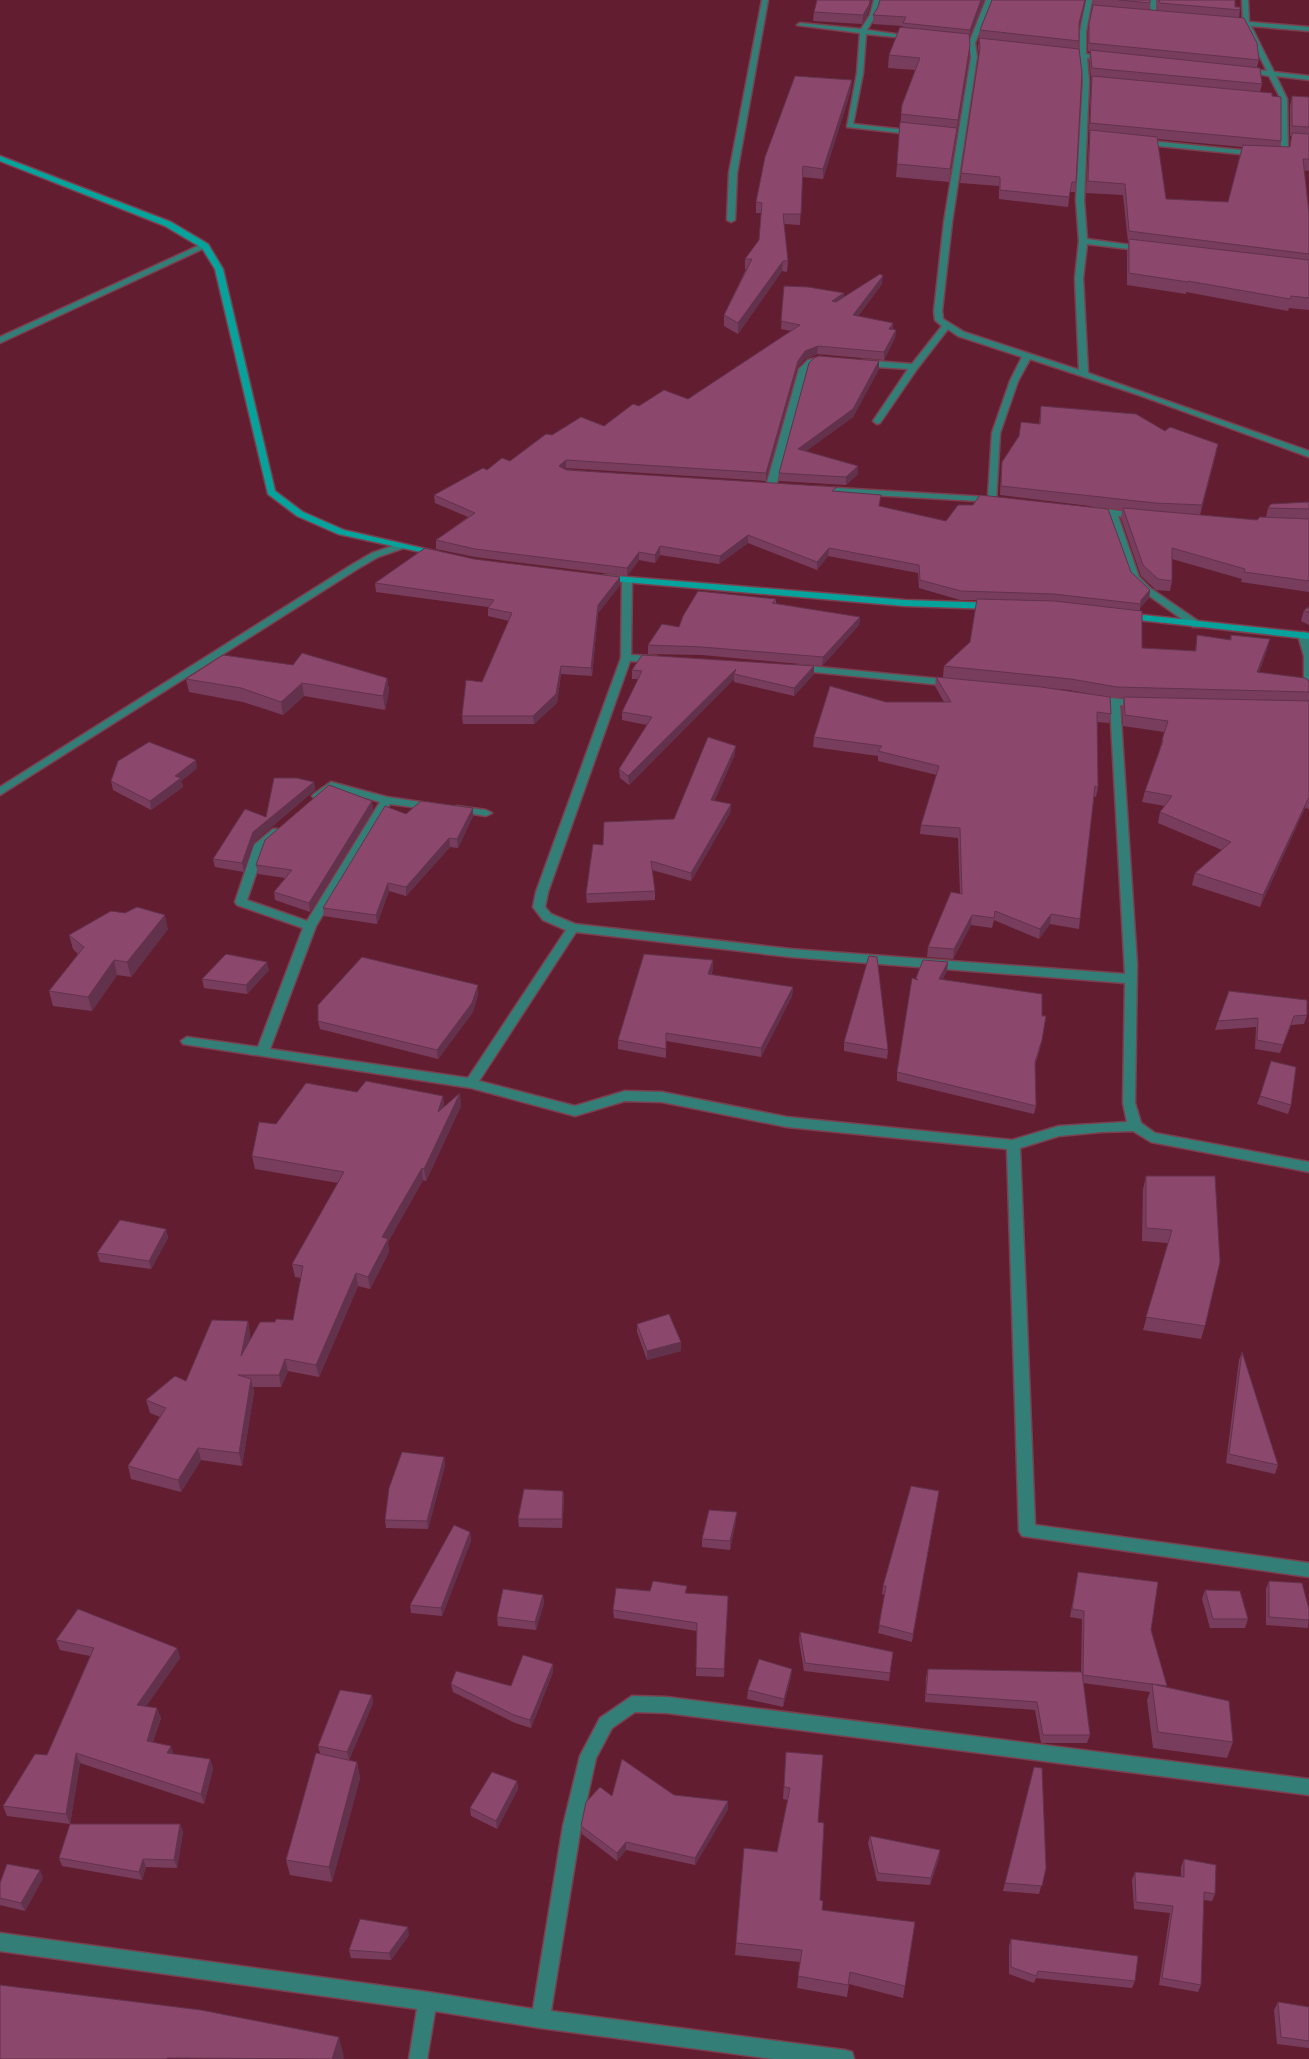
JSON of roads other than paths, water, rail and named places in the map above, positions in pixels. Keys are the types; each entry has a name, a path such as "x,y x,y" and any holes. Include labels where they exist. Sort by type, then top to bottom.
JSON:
{"street":[{"path":"731,220 733,173 765,0"},
{"path":"877,0 873,15 863,31 860,73 849,126 924,134"},
{"path":"989,0 972,43 974,57 960,137 938,311 939,320 961,334 1084,374 1309,454"},
{"path":"1084,374 1079,278 1083,241 1080,200 1086,81 1082,56 1089,0"},
{"path":"1153,0 1154,15"},
{"path":"1131,141 1285,154 1289,140 1284,98 1246,24 1245,0"},
{"path":"1087,10 1096,11"},
{"path":"1145,14 1163,16"},
{"path":"1236,22 1309,29"},
{"path":"800,25 923,38"},
{"path":"962,42 982,44"},
{"path":"1055,52 1112,58"},
{"path":"1231,70 1309,78"},
{"path":"1086,81 1096,82"},
{"path":"1274,98 1292,100"},
{"path":"951,136 960,137"},
{"path":"1082,136 1092,137"},
{"path":"0,158 168,224 205,246 219,269 271,492 300,514 341,532 447,556"},
{"path":"1083,241 1151,250"},
{"path":"0,340 205,246"},
{"path":"877,421 914,367 946,326"},
{"path":"806,489 997,500 996,433 1014,382 1027,356"},
{"path":"771,486 803,369 809,362 817,359 836,360"},
{"path":"854,362 914,367"},
{"path":"1084,509 1145,517"},
{"path":"1112,513 1134,578 1146,590 1197,625"},
{"path":"0,792 356,566 375,555 401,546"},
{"path":"597,577 626,581 905,603 1004,606"},
{"path":"626,581 626,658 597,734 542,892 539,907 547,917 573,928 791,952 1131,979"},
{"path":"1112,614 1197,625 1306,635 1309,656 1309,689"},
{"path":"626,658 664,659"},
{"path":"788,667 962,684"},
{"path":"1078,696 1115,703 1154,704"},
{"path":"1115,703 1131,979 1129,1103 1135,1126"},
{"path":"310,803 331,785 387,800 486,813"},
{"path":"262,1052 310,926 387,800"},
{"path":"288,821 260,846 242,902 310,926"},
{"path":"470,1084 573,928"},
{"path":"187,1041 470,1084 575,1111 625,1096 662,1097 787,1122 1013,1145 1040,1134 1066,1129 1135,1126 1151,1136 1309,1167"},
{"path":"1013,1145 1026,1532 1309,1570"},
{"path":"540,2019 572,1826 588,1756 606,1723 632,1704 667,1705 1309,1787"},
{"path":"0,1942 428,2001 540,2019 845,2059"},
{"path":"418,2059 428,2001"}]}
